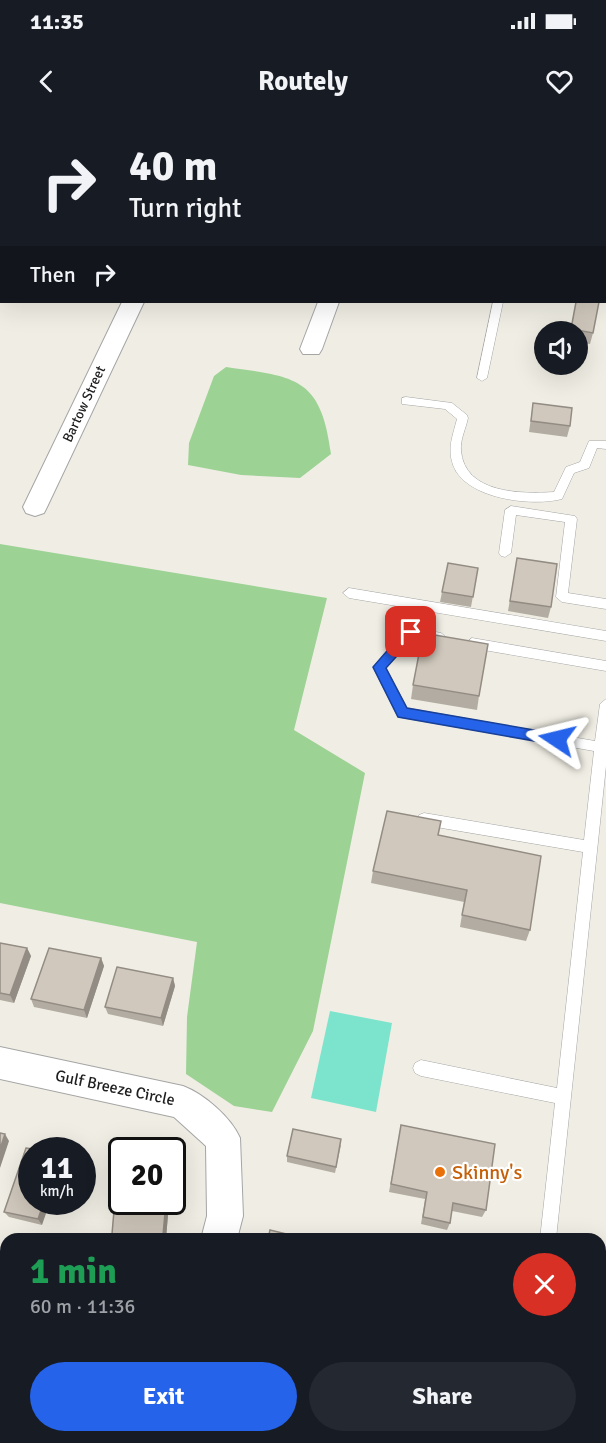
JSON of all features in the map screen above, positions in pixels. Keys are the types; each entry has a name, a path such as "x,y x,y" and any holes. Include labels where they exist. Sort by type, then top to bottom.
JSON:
{"street":[{"name":"Bartow Street","path":"35,507 133,303"},
{"path":"311,349 328,303"},
{"name":"Gulf Breeze Circle","path":"0,1063 183,1102 223,1138 225,1216 221,1233"}],"lane":[{"path":"482,378 498,303"},
{"path":"406,401 448,406 463,418 455,449 460,472 477,486 508,494 536,498 558,496 570,470 585,465 593,444 606,445"},
{"path":"505,553 511,510 571,519 562,597 606,604"},
{"path":"349,593 606,636"},
{"path":"602,755 403,713 379,667 411,632 606,666"},
{"path":"549,1233 606,704"},
{"path":"413,817 590,847"},
{"path":"421,1068 563,1096"}],"green space":[{"path":"226,367 271,374 301,385 312,395 320,409 331,454 300,478 241,475 188,465 189,443 214,376"},
{"path":"0,544 327,598 294,730 365,773 313,1031 272,1112 234,1106 186,1074 187,1017 197,942 0,903"}],"shaded area":[{"path":"330,1011 392,1023 376,1112 311,1098"}],"building":[{"path":"576,303 599,303 593,333 588,332 588,321 572,321"},
{"path":"533,403 572,408 570,426 531,421"},
{"path":"517,558 557,564 551,607 510,601"},
{"path":"448,563 478,568 473,597 442,592"},
{"path":"423,633 488,644 479,696 413,685"},
{"path":"387,811 441,821 438,835 541,856 530,930 462,915 467,890 373,871"},
{"path":"0,943 27,948 10,995 0,993"},
{"path":"49,948 101,958 84,1010 31,999"},
{"path":"117,967 173,978 161,1018 105,1007"},
{"name":"Skinny's","path":"401,1125 495,1144 486,1210 453,1203 450,1223 423,1217 427,1192 391,1184"},
{"path":"293,1129 341,1139 336,1167 287,1156"},
{"path":"0,1133 5,1134 0,1149"},
{"path":"18,1171 18,1215 4,1212"},
{"path":"19,1215 39,1215 38,1219"},
{"path":"114,1215 165,1215 163,1233 112,1233"}],"place":[{"name":"Skinny's","path":"440,1172"}],"route":[{"path":"411,632 379,667 403,713 557,739"}]}
